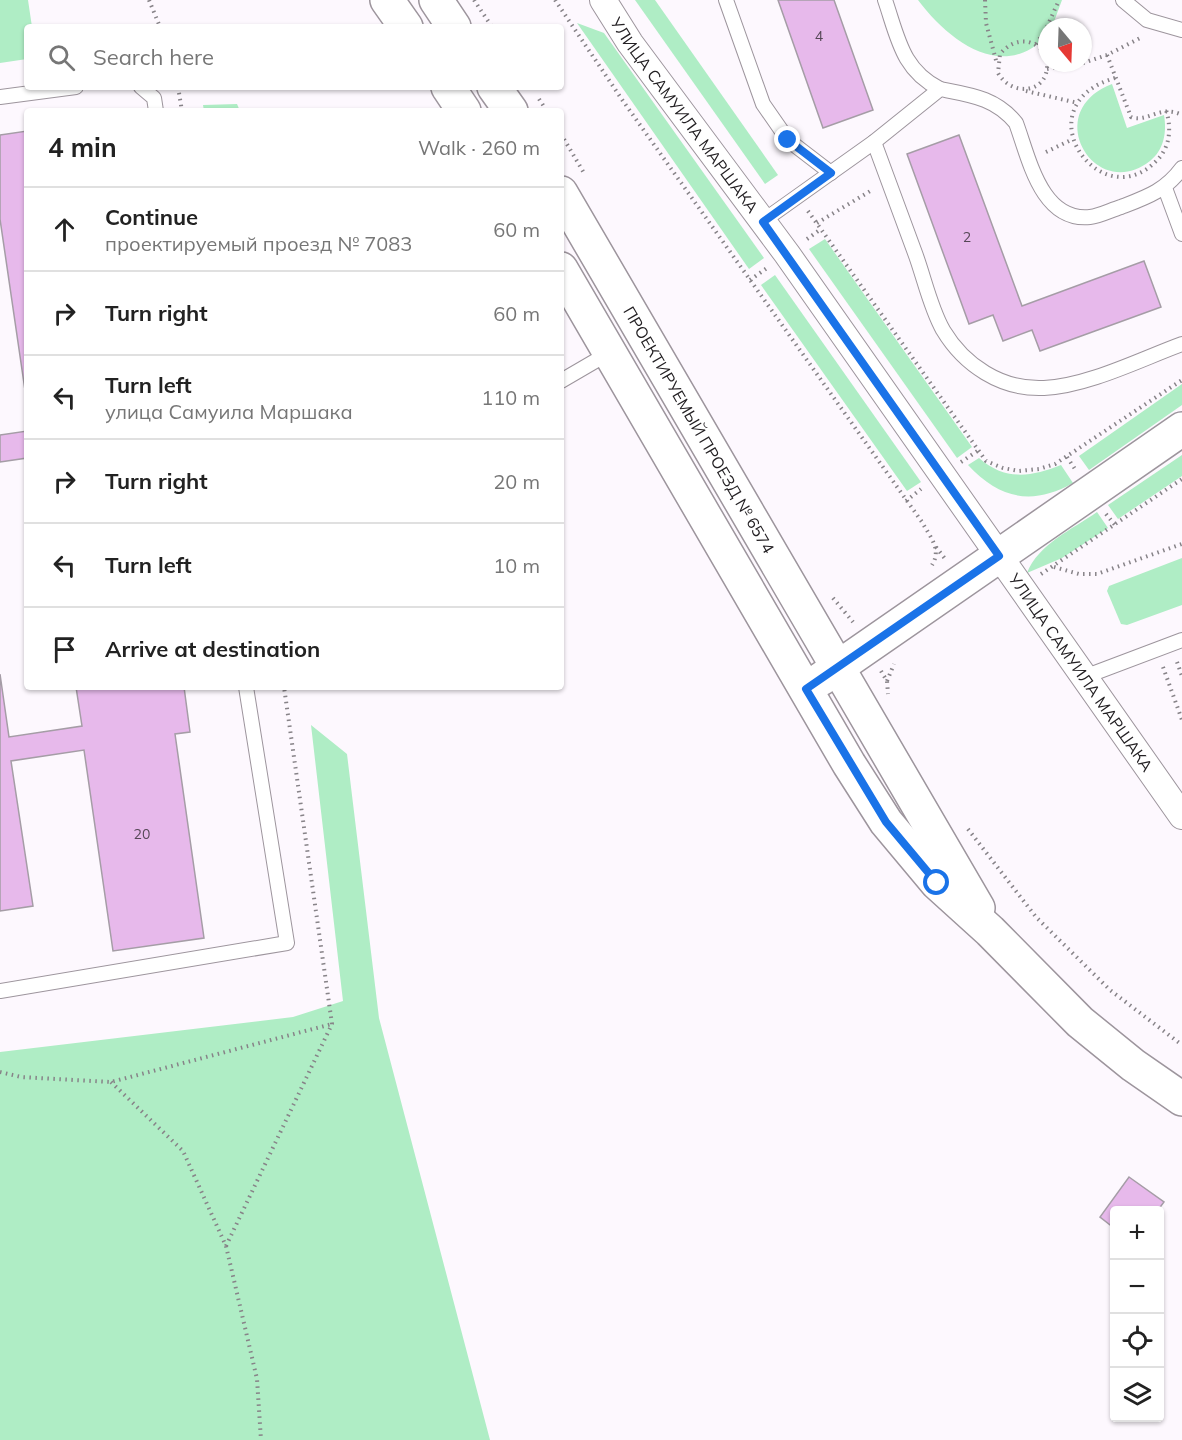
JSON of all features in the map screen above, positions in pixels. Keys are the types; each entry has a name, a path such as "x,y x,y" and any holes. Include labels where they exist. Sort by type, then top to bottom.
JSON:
{"main road":[{"path":"387,0 404,24"},
{"path":"436,0 452,24"},
{"path":"450,90 463,108"},
{"path":"496,90 509,108"},
{"name":"ПРОЕКТИРУЕМЫЙ ПРОЕЗД № 6574","path":"573,183 839,667 990,931"},
{"path":"564,274 886,822 937,883 990,931 1080,1022 1133,1065 1182,1099"},
{"path":"806,689 839,667 862,633 999,556 1182,429"}],"street":[{"name":"УЛИЦА САМУИЛА МАРШАКА","path":"603,0 630,43 763,222 1182,816"}],"lane":[{"path":"726,0 763,104 788,140 831,173"},
{"path":"885,0 911,68 926,82 940,89 975,95 999,106 1016,123 1046,197 1064,212 1077,217 1092,217 1165,188 1182,168"},
{"path":"1123,0 1138,14 1158,24 1182,30"},
{"path":"763,222 874,142 940,89"},
{"path":"0,97 53,90"},
{"path":"874,142 942,329 964,358 981,371 1000,381 1025,388 1045,388 1074,384 1182,344"},
{"path":"1165,188 1182,234"},
{"path":"564,379 609,353"},
{"path":"1084,677 1182,640"},
{"path":"0,991 286,943 246,690"}],"path":[{"path":"149,0 159,24"},
{"path":"474,0 490,24"},
{"path":"555,0 623,102 949,565"},
{"path":"985,0 986,23 1003,81 1010,87 1078,103"},
{"path":"1051,18 1059,0"},
{"path":"1092,60 1136,40 1158,24"},
{"path":"997,64 1000,54 1016,41 1026,40 1036,44 1038,48"},
{"path":"1107,55 1129,114 1133,118 1166,110 1182,115"},
{"path":"1022,90 1034,88 1043,80 1045,72"},
{"path":"1115,78 1096,85 1078,103 1072,120 1072,139 1077,151 1095,169 1119,177 1145,170 1162,154 1170,130 1166,110"},
{"path":"178,90 182,108"},
{"path":"1033,167 1048,150 1072,139"},
{"path":"564,146 573,183"},
{"path":"817,223 888,180"},
{"path":"798,197 987,461 1003,468 1029,471 1046,468 1067,457 1182,380"},
{"path":"801,244 821,229"},
{"path":"750,280 770,266"},
{"path":"956,466 979,450"},
{"path":"1182,479 1054,567 1079,574 1097,574 1182,544"},
{"path":"906,501 927,485"},
{"path":"931,567 937,558 936,546"},
{"path":"828,594 851,617 862,633 887,681 888,697"},
{"path":"851,617 862,633"},
{"path":"1156,649 1179,704 1182,720"},
{"path":"226,1246 332,1024 284,690"},
{"path":"967,828 1036,916 1110,990 1182,1045"},
{"path":"0,1072 21,1077 111,1082 332,1024"},
{"path":"111,1082 183,1151 226,1246 256,1379 261,1440"}],"green space":[{"path":"0,0 28,0 32,24 24,24 24,59 0,63"},
{"path":"635,0 655,0 778,175 765,184"},
{"path":"918,0 1062,0 1055,18 1038,18 1038,43 1030,49 1012,56 995,56 977,51 961,42"},
{"path":"577,23 604,33 764,258 749,269"},
{"path":"1112,84 1127,128 1164,115 1165,134 1159,152 1150,161 1130,171 1111,171 1095,163 1083,149 1078,132 1080,114 1090,97"},
{"path":"237,104 239,108 204,108 203,105"},
{"path":"825,239 972,447 957,458 809,249"},
{"path":"775,275 921,482 907,491 761,285"},
{"path":"1182,384 1182,405 1089,470 1079,456"},
{"path":"1182,455 1182,476 1118,519 1108,505"},
{"path":"979,458 999,470 1018,475 1039,472 1061,465 1073,483 1044,495 1030,496 1004,492 968,465"},
{"path":"1097,512 1108,528 1062,558 1027,573 1032,563 1048,545"},
{"path":"1182,558 1182,605 1127,625 1121,624 1107,591 1109,586"},
{"path":"311,725 347,754 379,1018 490,1440 0,1440 0,1052 293,1017 343,1001"}],"building":[{"path":"778,0 834,0 873,110 823,128"},
{"path":"24,131 24,383 0,219 0,135"},
{"path":"959,135 1022,306 1144,261 1161,307 1040,351 1032,330 1003,341 993,315 969,324 907,154"},
{"path":"24,431 24,458 0,462 0,435"},
{"path":"0,674 9,737 82,726 76,690 184,690 190,732 175,734 204,938 113,951 84,750 11,761 33,906 0,911"},
{"path":"1129,1177 1164,1202 1161,1206 1110,1206 1110,1225 1100,1217"}],"route":[{"path":"788,140 831,173 763,222 999,556 806,689 849,764 886,822 937,883"}]}
